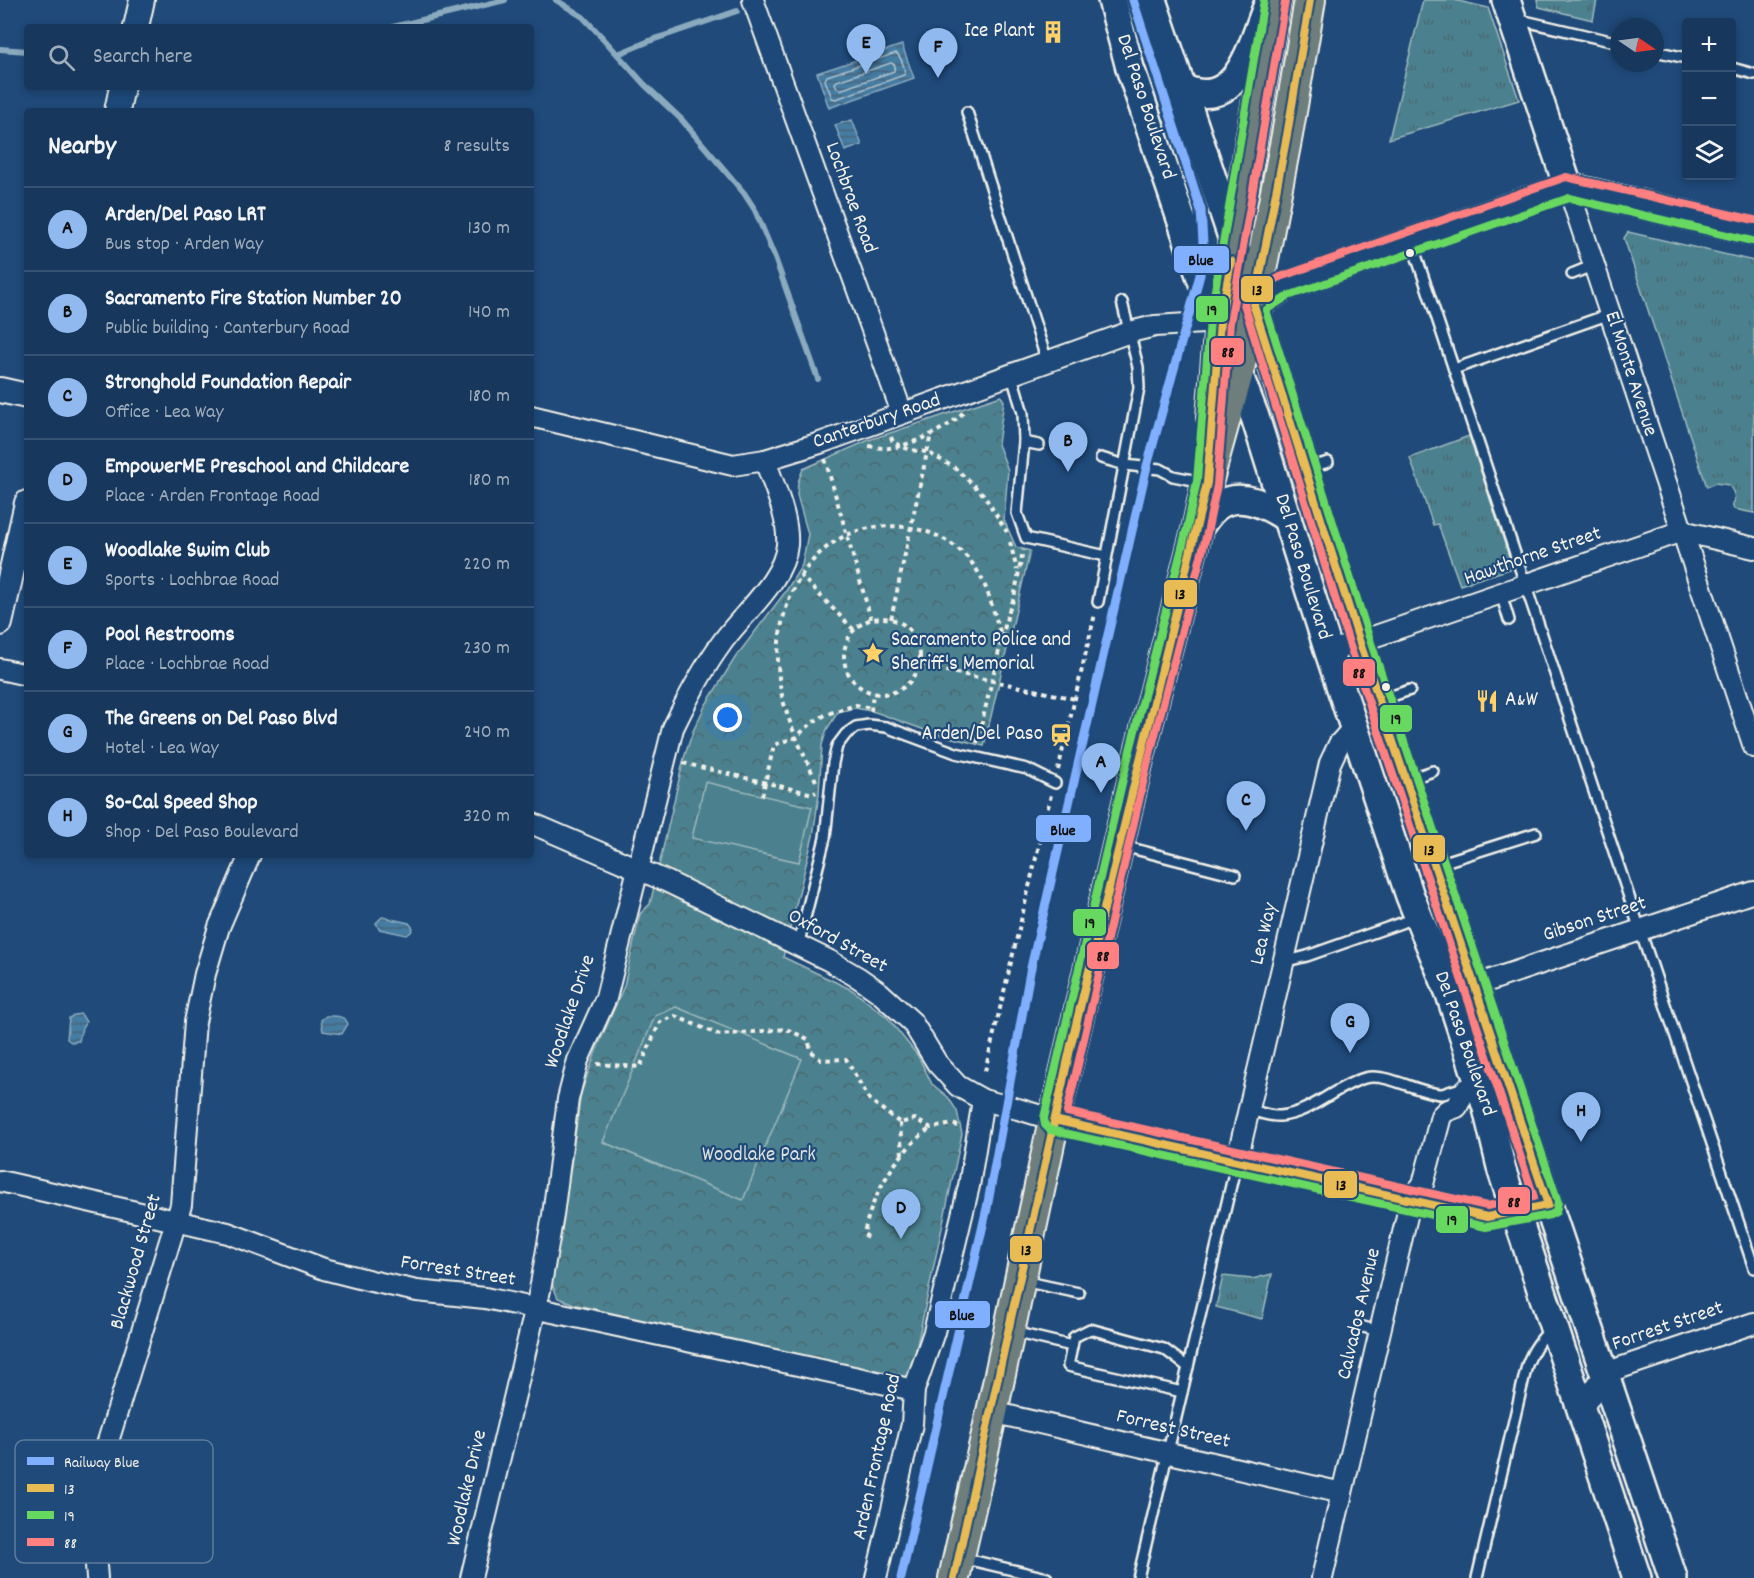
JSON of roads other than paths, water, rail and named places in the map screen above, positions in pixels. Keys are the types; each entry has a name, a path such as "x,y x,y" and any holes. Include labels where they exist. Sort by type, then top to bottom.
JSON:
{"main road":[{"name":"Del Paso Boulevard","path":"1112,0 1134,79 1200,275 1238,372 1417,918 1462,990 1548,1205 1673,1578"},
{"name":"Del Paso Boulevard","path":"1152,0 1254,306 1316,466 1359,640 1436,865 1462,990 1472,1088 1487,1108 1502,1172 1638,1578"},
{"path":"1182,88 1194,94 1211,95 1232,83 1242,66 1270,0"},
{"path":"1207,483 1220,322 1275,0"},
{"path":"956,1568 1010,1331 1054,1120 1118,845 1207,483 1254,306 1310,0"},
{"name":"El Monte Avenue","path":"1508,9 1568,187"},
{"path":"1220,322 1254,306 1282,287 1568,187 1754,231"},
{"path":"1197,530 1217,506 1227,500 1238,499 1262,504 1274,508 1287,518"}],"street":[{"path":"137,24 142,0"},
{"name":"Lochbrae Road","path":"753,0 893,416"},
{"path":"118,108 121,90"},
{"name":"El Monte Avenue","path":"1568,187 1754,747"},
{"name":"Canterbury Road","path":"534,417 733,465 765,460 820,443 1130,332 1155,326 1220,322"},
{"path":"0,390 24,395"},
{"name":"Woodlake Drive","path":"471,1578 536,1309 553,1215 568,1099 578,1060 606,998 673,728 721,643 783,565 787,547 787,530 765,460"},
{"path":"0,623 24,516"},
{"path":"1682,531 1754,548"},
{"name":"Hawthorne Street","path":"1329,652 1682,531"},
{"path":"0,669 24,674"},
{"name":"Lea Way","path":"1237,1160 1330,763 1339,744 1354,727"},
{"name":"Oxford Street","path":"534,824 639,869 830,961 879,992 912,1022 936,1063 958,1086 983,1100 1054,1120 1487,1217 1548,1205"},
{"name":"Blackwood Street","path":"109,1440 181,1205 195,1022 205,974 219,927 249,858"},
{"name":"Gibson Street","path":"1462,990 1754,892"},
{"name":"Calvados Avenue","path":"1323,1578 1342,1493 1371,1329 1411,1199 1423,1184 1441,1116 1446,1111 1457,1107 1472,1088"},
{"name":"Arden Frontage Road","path":"876,1578 912,1424 914,1390 940,1310 969,1186 983,1100"},
{"name":"Forrest Street","path":"0,1181 228,1233 324,1269 371,1281 417,1291 485,1299 536,1309 914,1390"},
{"name":"Forrest Street","path":"1581,1410 1605,1373 1754,1323"},
{"name":"Forrest Street","path":"992,1413 1342,1493"},
{"name":"Blackwood Street","path":"96,1563 97,1578"}],"lane":[{"path":"1508,9 1610,40"},
{"path":"1664,53 1682,57"},
{"path":"1736,69 1754,74"},
{"path":"967,112 1047,361"},
{"path":"1411,241 1754,1268"},
{"path":"1572,274 1594,266"},
{"path":"1098,602 1139,388 1138,367 1122,302"},
{"path":"1454,369 1610,314"},
{"path":"1011,373 1023,413 1024,442 1017,513 1026,537 1106,556"},
{"path":"1024,442 1039,445"},
{"path":"1101,458 1125,465 1160,469 1173,476 1207,483"},
{"path":"1501,594 1509,620"},
{"path":"1380,700 1410,690"},
{"path":"798,946 825,838 837,746 846,734 856,727 885,727 956,753 1026,769 1055,783"},
{"path":"1407,779 1433,771"},
{"path":"1436,865 1536,833"},
{"path":"1118,845 1235,875"},
{"path":"1283,962 1417,918"},
{"path":"1248,1109 1278,1116 1296,1113 1368,1077 1442,1094 1460,1088 1472,1088"},
{"path":"1138,1578 1188,1367 1196,1320 1237,1160"},
{"path":"1020,1280 1079,1293"},
{"path":"1477,1578 1527,1365 1539,1340 1553,1326"},
{"path":"1182,1392 1068,1366 1074,1337 1090,1329 1164,1348 1188,1367"},
{"path":"1010,1331 1072,1346"},
{"path":"956,1568 1047,1578"}],"water":[{"path":"902,45 914,78 829,108 817,73"},
{"path":"852,120 862,145 845,151 835,125"},
{"path":"382,917 409,923 413,928 407,935 379,929 376,923"},
{"path":"81,1014 86,1022 79,1041 71,1042 67,1039 69,1018"},
{"path":"326,1016 339,1017 347,1021 348,1024 342,1034 323,1031 321,1020"}],"waterway":[{"path":"405,24 505,0"},
{"path":"556,0 583,17 644,84 682,120 744,193 755,210 775,258 818,379"},
{"path":"618,54 737,11"},
{"path":"0,49 24,51"}],"rail line":[{"name":"Blue","path":"901,1578 987,1208 1030,972 1147,466 1200,275 1203,243 1201,210 1133,0"}],"place":[{"name":"Ice Plant","path":"1053,32"},
{"name":"Woodlake Swim Club","path":"866,74"},
{"name":"Pool Restrooms","path":"938,78"},
{"name":"Sacramento Fire Station Number 20","path":"1068,472"},
{"name":"Sacramento Police and Sheriff's Memorial","path":"873,653"},
{"name":"A&W","path":"1487,701"},
{"name":"Arden/Del Paso","path":"1061,735"},
{"name":"Arden/Del Paso LRT","path":"1101,793"},
{"name":"Stronghold Foundation Repair","path":"1246,831"},
{"name":"The Greens on Del Paso Blvd","path":"1350,1053"},
{"name":"So-Cal Speed Shop","path":"1581,1142"},
{"name":"EmpowerME Preschool and Childcare","path":"901,1239"}],"park label":[{"name":"Woodlake Park","path":"759,1156"}]}
